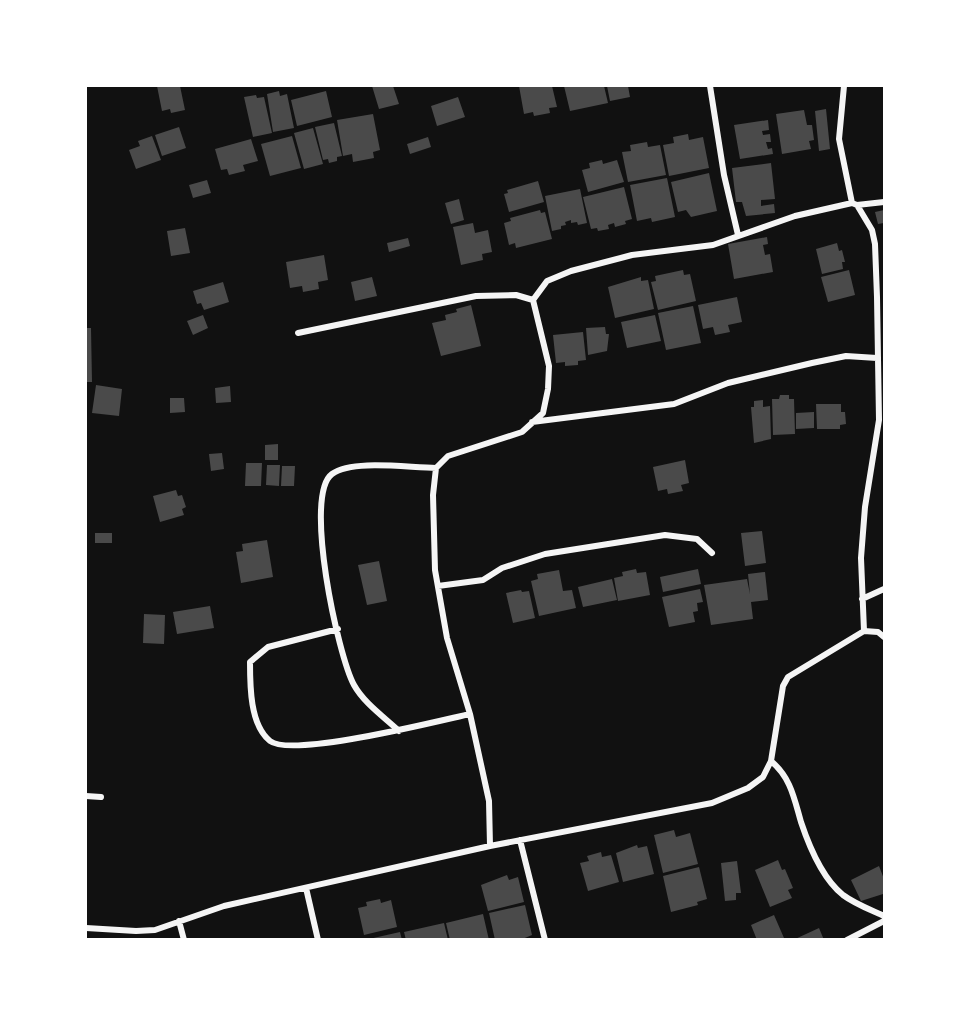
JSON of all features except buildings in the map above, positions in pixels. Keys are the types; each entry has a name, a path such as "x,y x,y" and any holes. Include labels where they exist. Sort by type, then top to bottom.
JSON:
{"street":[{"path":"710,86 724,176 738,235"},
{"path":"844,86 839,139 854,204 872,230 875,244 877,358 882,419 865,507 862,599 864,631"},
{"path":"533,300 547,281 571,271 632,255 713,244 795,216 854,204 885,202"},
{"path":"298,333 476,296 516,295 533,300"},
{"path":"490,846 489,801 470,714 447,638 438,586 433,495 436,468 447,456 522,432 543,413 548,389 549,366 533,300"},
{"path":"532,422 674,404 728,383 812,363 846,356 877,358"},
{"path":"399,731 360,694 353,684 324,572 320,514 323,486 331,474 348,466 436,468"},
{"path":"438,586 483,580 502,568 545,554 665,535 697,539 712,553"},
{"path":"862,599 885,589"},
{"path":"338,629 268,647 250,663 255,714 261,732 273,743 308,745 399,731 470,714"},
{"path":"86,928 155,930 224,906 490,846 712,803 748,788 763,777 771,761 783,686 788,677 864,631 878,632 885,637"},
{"path":"771,761 783,770 791,785 811,846 832,884 843,895 885,916"},
{"path":"86,796 101,797"},
{"path":"520,840 545,939"},
{"path":"306,888 318,939"},
{"path":"179,921 184,939"},
{"path":"850,939 885,921"}]}
